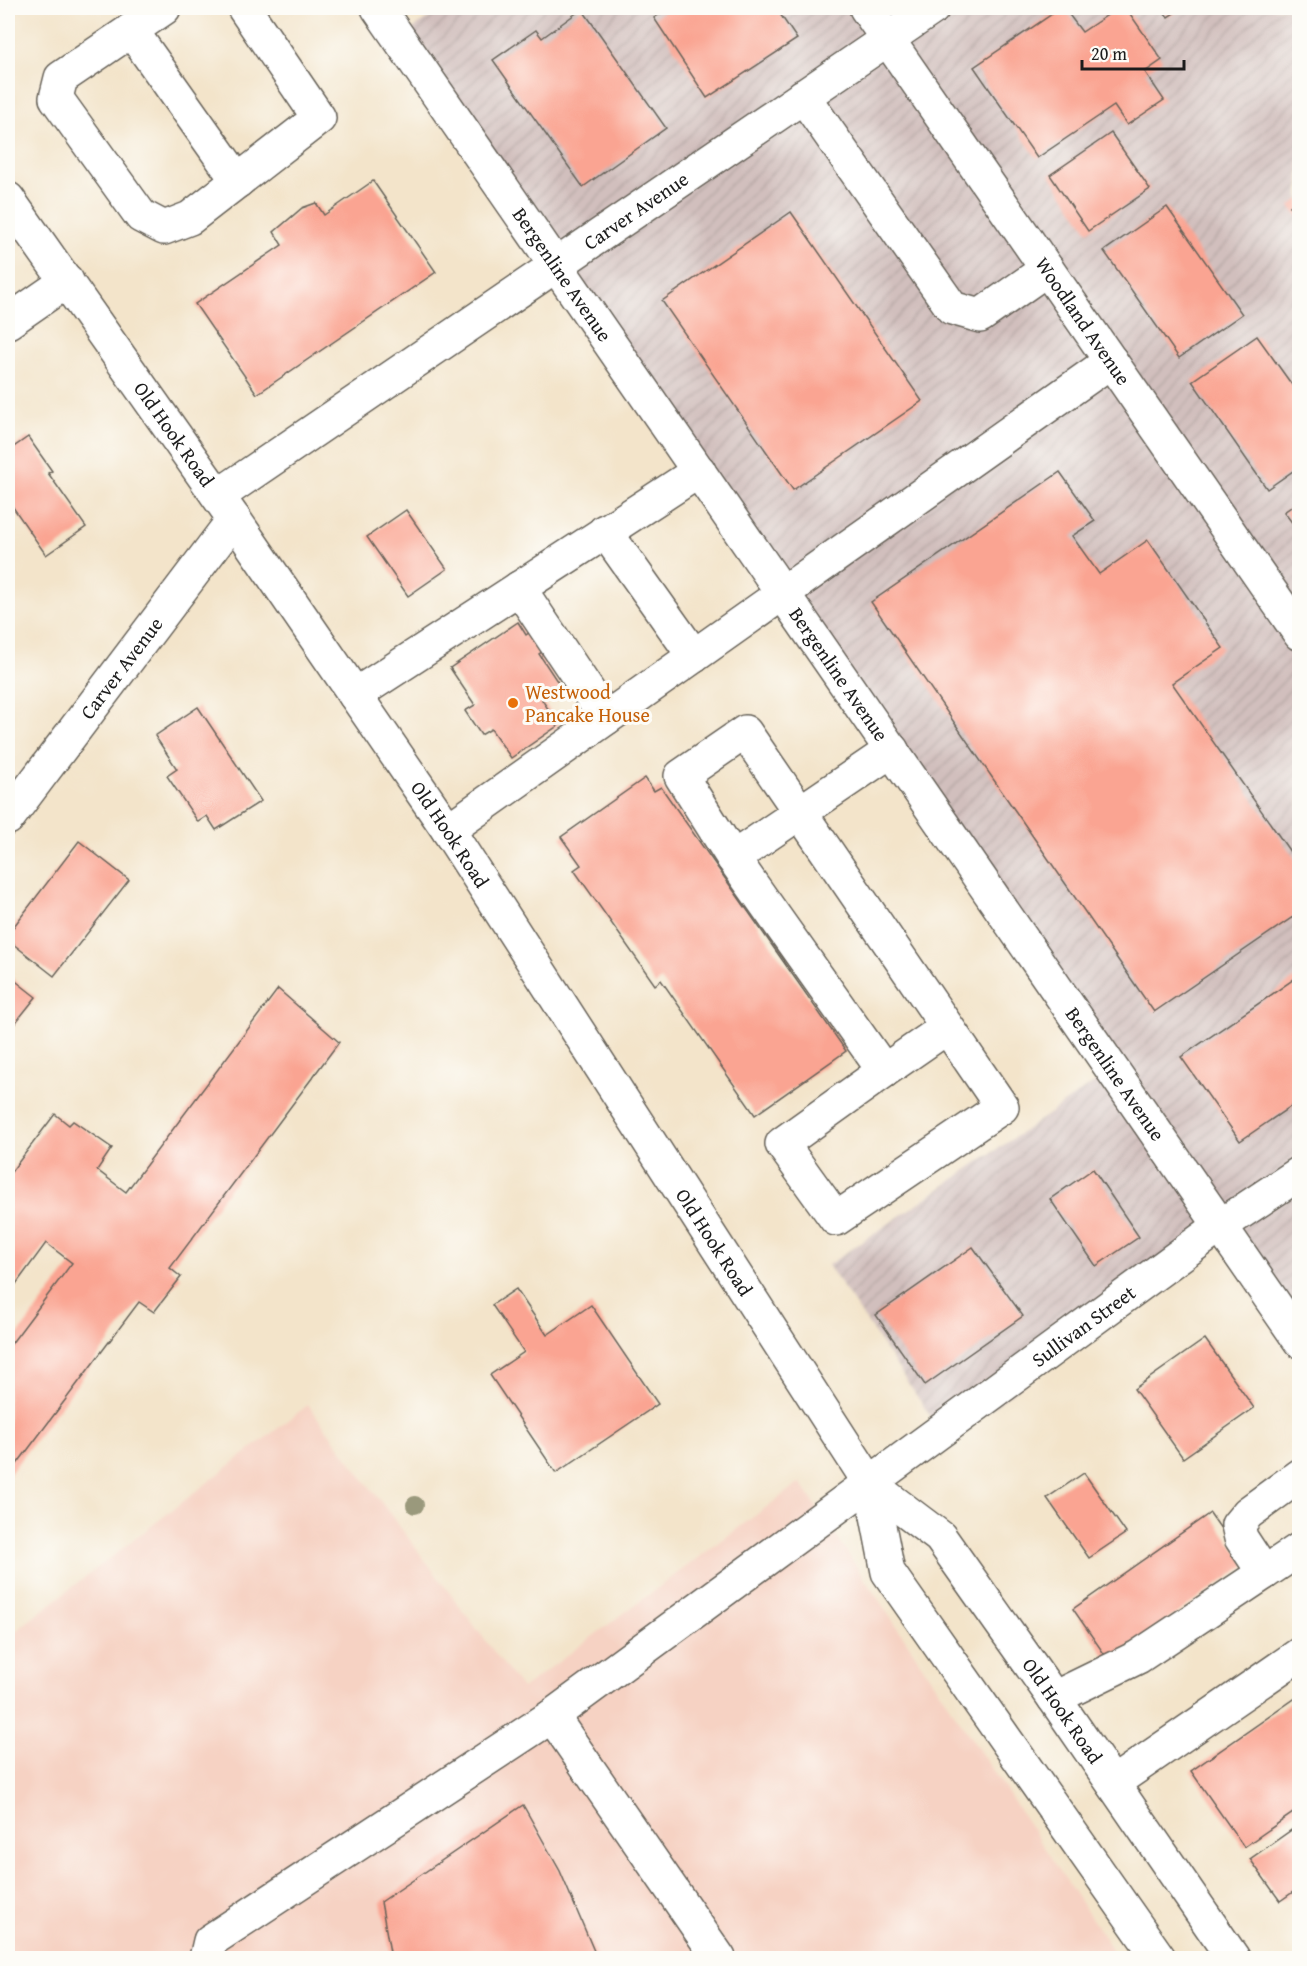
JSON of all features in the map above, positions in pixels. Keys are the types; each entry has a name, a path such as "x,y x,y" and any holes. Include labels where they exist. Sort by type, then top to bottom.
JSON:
{"street":[{"path":"164,8 61,78 56,98 141,216 164,228 190,218 319,118 244,8"},
{"name":"Bergenline Avenue","path":"378,8 1299,1341"},
{"name":"Woodland Avenue","path":"866,8 1299,634"},
{"name":"Carver Avenue","path":"8,818 226,507 556,265 933,8"},
{"path":"131,30 238,181"},
{"path":"804,96 952,308 980,316 1047,270"},
{"name":"Old Hook Road","path":"8,199 226,507 448,830 871,1485 940,1537 1054,1698 1233,1959"},
{"path":"8,322 67,281"},
{"path":"448,830 1111,361"},
{"path":"355,695 699,471"},
{"path":"605,531 694,656"},
{"path":"519,588 606,718"},
{"path":"878,1063 733,858 681,776 745,732 798,813 1002,1107 836,1220 782,1144 878,1063 946,1028"},
{"path":"733,858 892,750"},
{"name":"Sullivan Street","path":"206,1959 210,1941 552,1716 871,1485 1220,1226 1299,1173"},
{"path":"1264,1573 1241,1538 1238,1525 1248,1513 1299,1475"},
{"name":"Old Hook Road","path":"871,1485 888,1572 1160,1959"},
{"path":"1054,1698 1138,1657 1299,1549"},
{"path":"1113,1783 1299,1654"},
{"path":"552,1716 719,1959"}],"shaded area":[{"path":"443,8 1299,8 1299,1352 1219,1235 948,1442 828,1265 1116,1068 397,40"},
{"path":"308,1405 522,1689 800,1482 1118,1958 8,1958 8,1637"}],"building":[{"path":"669,8 776,8 797,39 707,98 654,18"},
{"path":"1064,8 1082,32 1118,8 1126,8 1162,60 1145,72 1164,100 1127,125 1114,106 1037,158 974,67"},
{"path":"1161,8 1182,8 1168,17"},
{"path":"582,9 666,128 583,187 493,60 536,30 542,38"},
{"path":"1111,133 1150,189 1088,231 1050,175"},
{"path":"373,181 436,272 257,394 195,304 282,245 274,232 302,208 316,203 324,215"},
{"path":"1300,199 1300,219 1290,206"},
{"path":"1167,207 1242,314 1179,358 1104,251"},
{"path":"791,212 922,401 793,490 662,301"},
{"path":"1257,336 1300,396 1300,466 1267,489 1192,381"},
{"path":"28,437 52,471 48,473 86,527 46,555 8,500 8,451"},
{"path":"1060,472 1095,521 1072,536 1099,574 1148,540 1223,648 1172,683 1300,866 1300,912 1154,1012 871,602"},
{"path":"1300,501 1300,533 1284,512"},
{"path":"406,510 447,569 408,596 367,537"},
{"path":"518,622 526,635 533,630 546,649 539,654 561,687 542,700 559,725 511,758 491,729 481,735 465,711 475,705 450,668"},
{"path":"198,707 261,801 216,830 207,816 198,822 167,776 177,769 155,736"},
{"path":"645,778 654,791 661,787 846,1051 755,1115 661,980 655,985 574,870 581,865 561,837"},
{"path":"79,841 129,880 54,976 8,940 8,934"},
{"path":"8,975 36,997 8,1032"},
{"path":"1300,975 1300,1100 1240,1141 1181,1057"},
{"path":"278,989 339,1042 170,1268 181,1277 154,1312 139,1302 8,1476 8,1348 72,1263 46,1243 8,1295 8,1176 55,1114 69,1125 73,1121 112,1148 97,1170 126,1192"},
{"path":"1093,1169 1139,1237 1096,1266 1050,1199"},
{"path":"973,1247 1023,1316 925,1385 876,1315"},
{"path":"516,1289 547,1335 591,1305 658,1404 556,1473 490,1375 524,1352 492,1305"},
{"path":"1205,1339 1254,1408 1183,1458 1134,1389"},
{"path":"1084,1473 1126,1533 1089,1558 1047,1498"},
{"path":"1210,1513 1246,1565 1109,1661 1073,1609"},
{"path":"1300,1695 1300,1808 1244,1847 1191,1771"},
{"path":"523,1805 560,1871 597,1958 391,1958 381,1902"},
{"path":"1300,1824 1300,1887 1280,1901 1250,1859"}],"place":[{"name":"Westwood Pancake House","path":"513,703"}]}
